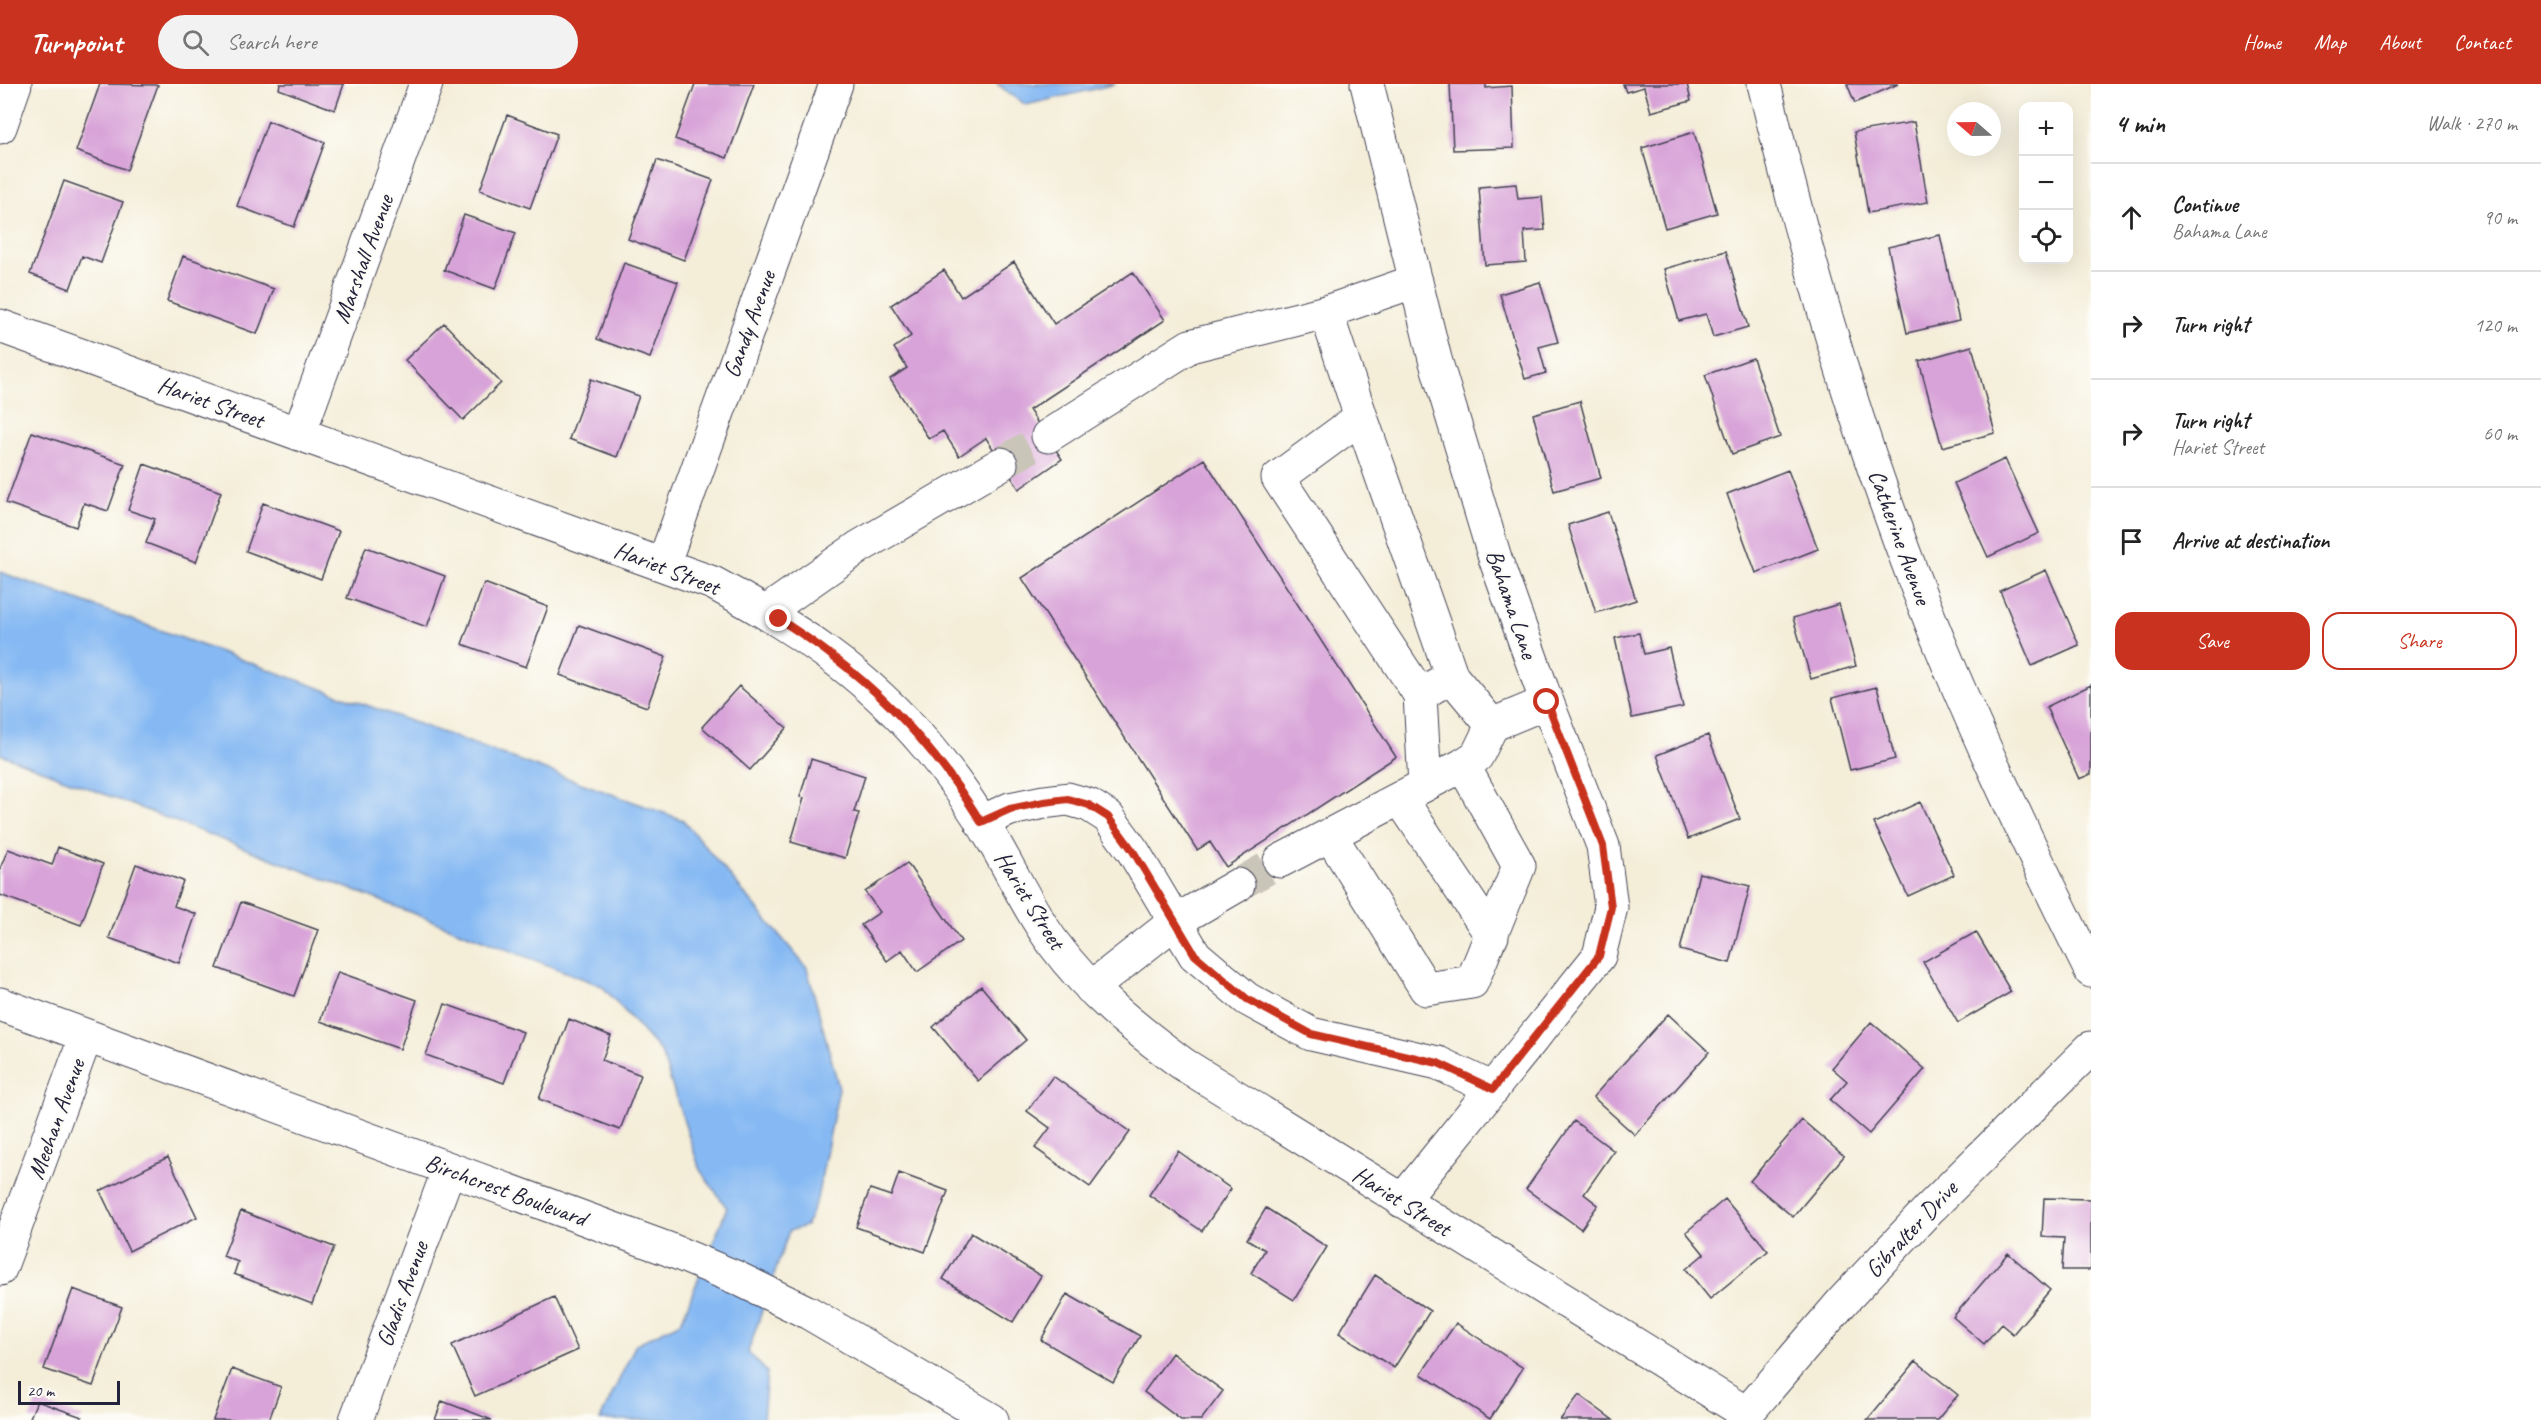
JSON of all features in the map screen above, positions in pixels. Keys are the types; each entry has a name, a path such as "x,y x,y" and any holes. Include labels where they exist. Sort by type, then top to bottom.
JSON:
{"street":[{"path":"0,127 15,84"},
{"name":"Marshall Avenue","path":"299,434 426,84"},
{"name":"Gandy Avenue","path":"663,565 836,84"},
{"name":"Bahama Lane","path":"1367,84 1436,359 1496,558 1547,702 1603,846 1611,907 1599,956 1402,1201"},
{"name":"Catherine Avenue","path":"1764,84 1808,257 1844,377 1884,496 1951,671 2027,843 2091,970"},
{"path":"1048,436 1191,346 1326,312 1416,281"},
{"path":"1326,312 1360,417 1452,677 1492,724"},
{"name":"Hariet Street","path":"0,326 713,583 766,612 832,656 889,705 926,745 965,796 1025,900 1053,943 1091,988 1128,1024 1183,1064 1744,1417"},
{"path":"1360,417 1278,478 1420,694 1413,792 1492,936"},
{"path":"766,612 859,547 1001,464"},
{"path":"1420,694 1452,677"},
{"path":"1280,861 1463,765 1477,756 1492,724 1547,702"},
{"path":"1330,835 1426,989 1472,982 1518,866 1463,765"},
{"path":"981,822 1010,809 1044,802 1068,799 1089,805 1108,817 1133,851 1195,955 1247,999 1311,1034 1438,1063 1493,1089"},
{"path":"1091,988 1176,921 1238,885"},
{"name":"Birchcrest Boulevard","path":"0,1004 668,1250 737,1278 809,1313 992,1420"},
{"name":"Meehan Avenue","path":"0,1269 86,1036"},
{"name":"Gibralter Drive","path":"1744,1417 1843,1301 1928,1210 2091,1048"},
{"name":"Gladis Avenue","path":"356,1420 449,1169"}],"water":[{"path":"997,84 1116,84 1026,105"},
{"path":"0,572 683,820 807,968 839,1088 817,1199 806,1226 789,1231 748,1352 767,1372 763,1420 600,1420 636,1344 681,1322 727,1208 700,1170 661,1052 602,986 0,754"}],"building":[{"path":"100,84 158,85 127,170 76,151"},
{"path":"280,84 344,84 335,110 279,89"},
{"path":"695,84 754,84 727,158 675,139"},
{"path":"1450,84 1486,84 1486,88 1512,86 1514,148 1453,150"},
{"path":"1623,84 1687,84 1691,101 1651,112 1644,87 1626,92"},
{"path":"1847,84 1898,84 1855,103"},
{"path":"507,115 557,134 530,208 480,190"},
{"path":"268,121 325,142 294,227 237,206"},
{"path":"1914,122 1928,202 1868,213 1854,132"},
{"path":"1694,132 1717,213 1665,228 1642,148"},
{"path":"657,160 713,180 684,260 628,239"},
{"path":"64,181 123,202 101,263 82,256 70,289 30,274"},
{"path":"1516,184 1518,199 1542,197 1545,230 1524,231 1526,262 1485,265 1479,187"},
{"path":"464,215 516,233 495,289 444,270"},
{"path":"1940,235 1959,321 1907,333 1888,247"},
{"path":"1726,251 1748,327 1713,337 1706,314 1679,321 1664,269"},
{"path":"183,256 274,289 257,334 167,301"},
{"path":"1014,262 1054,324 1133,272 1165,320 1029,410 1062,459 1019,489 986,438 959,456 943,431 929,439 890,379 907,368 894,348 911,336 891,305 944,270 961,297"},
{"path":"624,263 678,282 650,358 597,339"},
{"path":"1540,282 1558,342 1539,347 1546,373 1525,379 1500,294"},
{"path":"444,323 501,383 463,420 405,360"},
{"path":"1972,346 1995,433 1942,447 1919,361"},
{"path":"1753,358 1780,437 1732,454 1705,375"},
{"path":"591,379 639,396 617,457 569,439"},
{"path":"1580,401 1601,478 1554,491 1533,414"},
{"path":"32,432 125,464 108,511 84,503 76,527 6,503"},
{"path":"1204,459 1396,757 1226,867 1210,842 1197,850 1022,578"},
{"path":"2005,459 2039,533 1988,557 1954,483"},
{"path":"144,464 221,492 196,562 146,543 155,519 128,510"},
{"path":"1788,470 1818,549 1756,573 1727,494"},
{"path":"263,503 339,531 321,579 246,551"},
{"path":"1608,512 1636,600 1596,613 1568,525"},
{"path":"366,547 445,576 427,627 347,598"},
{"path":"2046,570 2079,645 2032,666 2000,591"},
{"path":"484,583 548,607 526,667 462,644"},
{"path":"1839,604 1856,666 1811,679 1793,618"},
{"path":"579,625 666,657 647,707 560,675"},
{"path":"1639,633 1644,654 1669,648 1683,707 1632,718 1615,638"},
{"path":"2091,685 2091,774 2079,779 2046,707"},
{"path":"739,686 787,728 750,770 702,727"},
{"path":"1877,687 1895,759 1850,770 1832,698"},
{"path":"1708,735 1740,819 1688,839 1657,755"},
{"path":"811,759 865,776 854,812 859,813 845,858 791,842 804,798 800,797"},
{"path":"1920,802 1954,875 1908,896 1874,823"},
{"path":"58,847 103,864 81,925 0,895 0,869 8,849 52,865"},
{"path":"907,863 961,941 917,972 902,950 887,961 861,925 880,912 865,892"},
{"path":"136,864 183,881 174,906 196,914 179,963 109,938"},
{"path":"1699,873 1750,886 1730,963 1680,950"},
{"path":"241,902 318,930 294,996 217,968"},
{"path":"1976,932 2011,992 1958,1023 1923,962"},
{"path":"338,972 417,1000 400,1049 320,1021"},
{"path":"981,986 1026,1040 978,1081 933,1027"},
{"path":"445,1004 523,1032 504,1083 426,1055"},
{"path":"1668,1014 1709,1052 1635,1135 1593,1097"},
{"path":"569,1019 611,1036 602,1060 641,1075 620,1130 539,1099"},
{"path":"1871,1022 1925,1069 1869,1134 1830,1100 1847,1081 1832,1068"},
{"path":"1053,1076 1130,1132 1090,1187 1035,1148 1050,1128 1027,1111"},
{"path":"1802,1120 1844,1156 1793,1217 1750,1181"},
{"path":"1574,1121 1614,1151 1584,1194 1598,1205 1581,1229 1526,1189"},
{"path":"1178,1151 1231,1189 1202,1231 1149,1195"},
{"path":"168,1157 197,1217 129,1251 100,1191"},
{"path":"899,1173 948,1191 925,1252 856,1227 870,1189 891,1196"},
{"path":"2044,1198 2091,1199 2091,1270 2062,1270 2064,1238 2042,1237"},
{"path":"1725,1199 1768,1251 1710,1299 1686,1269 1704,1254 1686,1232"},
{"path":"1266,1208 1327,1247 1294,1300 1251,1273 1265,1250 1247,1239"},
{"path":"241,1211 334,1247 312,1304 234,1274 238,1262 223,1256"},
{"path":"971,1233 1041,1276 1013,1322 943,1279"},
{"path":"2008,1253 2050,1290 2013,1334 2001,1324 1984,1344 1953,1317"},
{"path":"1375,1275 1430,1311 1394,1368 1339,1333"},
{"path":"73,1289 122,1307 93,1386 44,1369"},
{"path":"1067,1294 1140,1336 1113,1382 1041,1340"},
{"path":"554,1297 578,1350 475,1396 452,1345"},
{"path":"1456,1323 1523,1368 1490,1419 1421,1374"},
{"path":"1172,1353 1223,1391 1201,1420 1181,1420 1144,1392"},
{"path":"1916,1361 1958,1395 1937,1420 1867,1420"},
{"path":"232,1369 281,1387 269,1420 213,1420"},
{"path":"1579,1395 1613,1420 1560,1420"},
{"path":"37,1401 82,1417 81,1420 29,1420"},
{"path":"442,1401 492,1420 435,1420"}],"tunnel":[{"path":"1001,464 1048,436"},
{"path":"1238,885 1280,861"}],"route":[{"path":"779,619 832,656 889,705 926,745 965,796 981,822 1010,809 1068,799 1089,805 1108,817 1162,897 1195,955 1247,999 1311,1034 1438,1063 1493,1089 1599,956 1611,907 1603,846 1547,702"}]}
